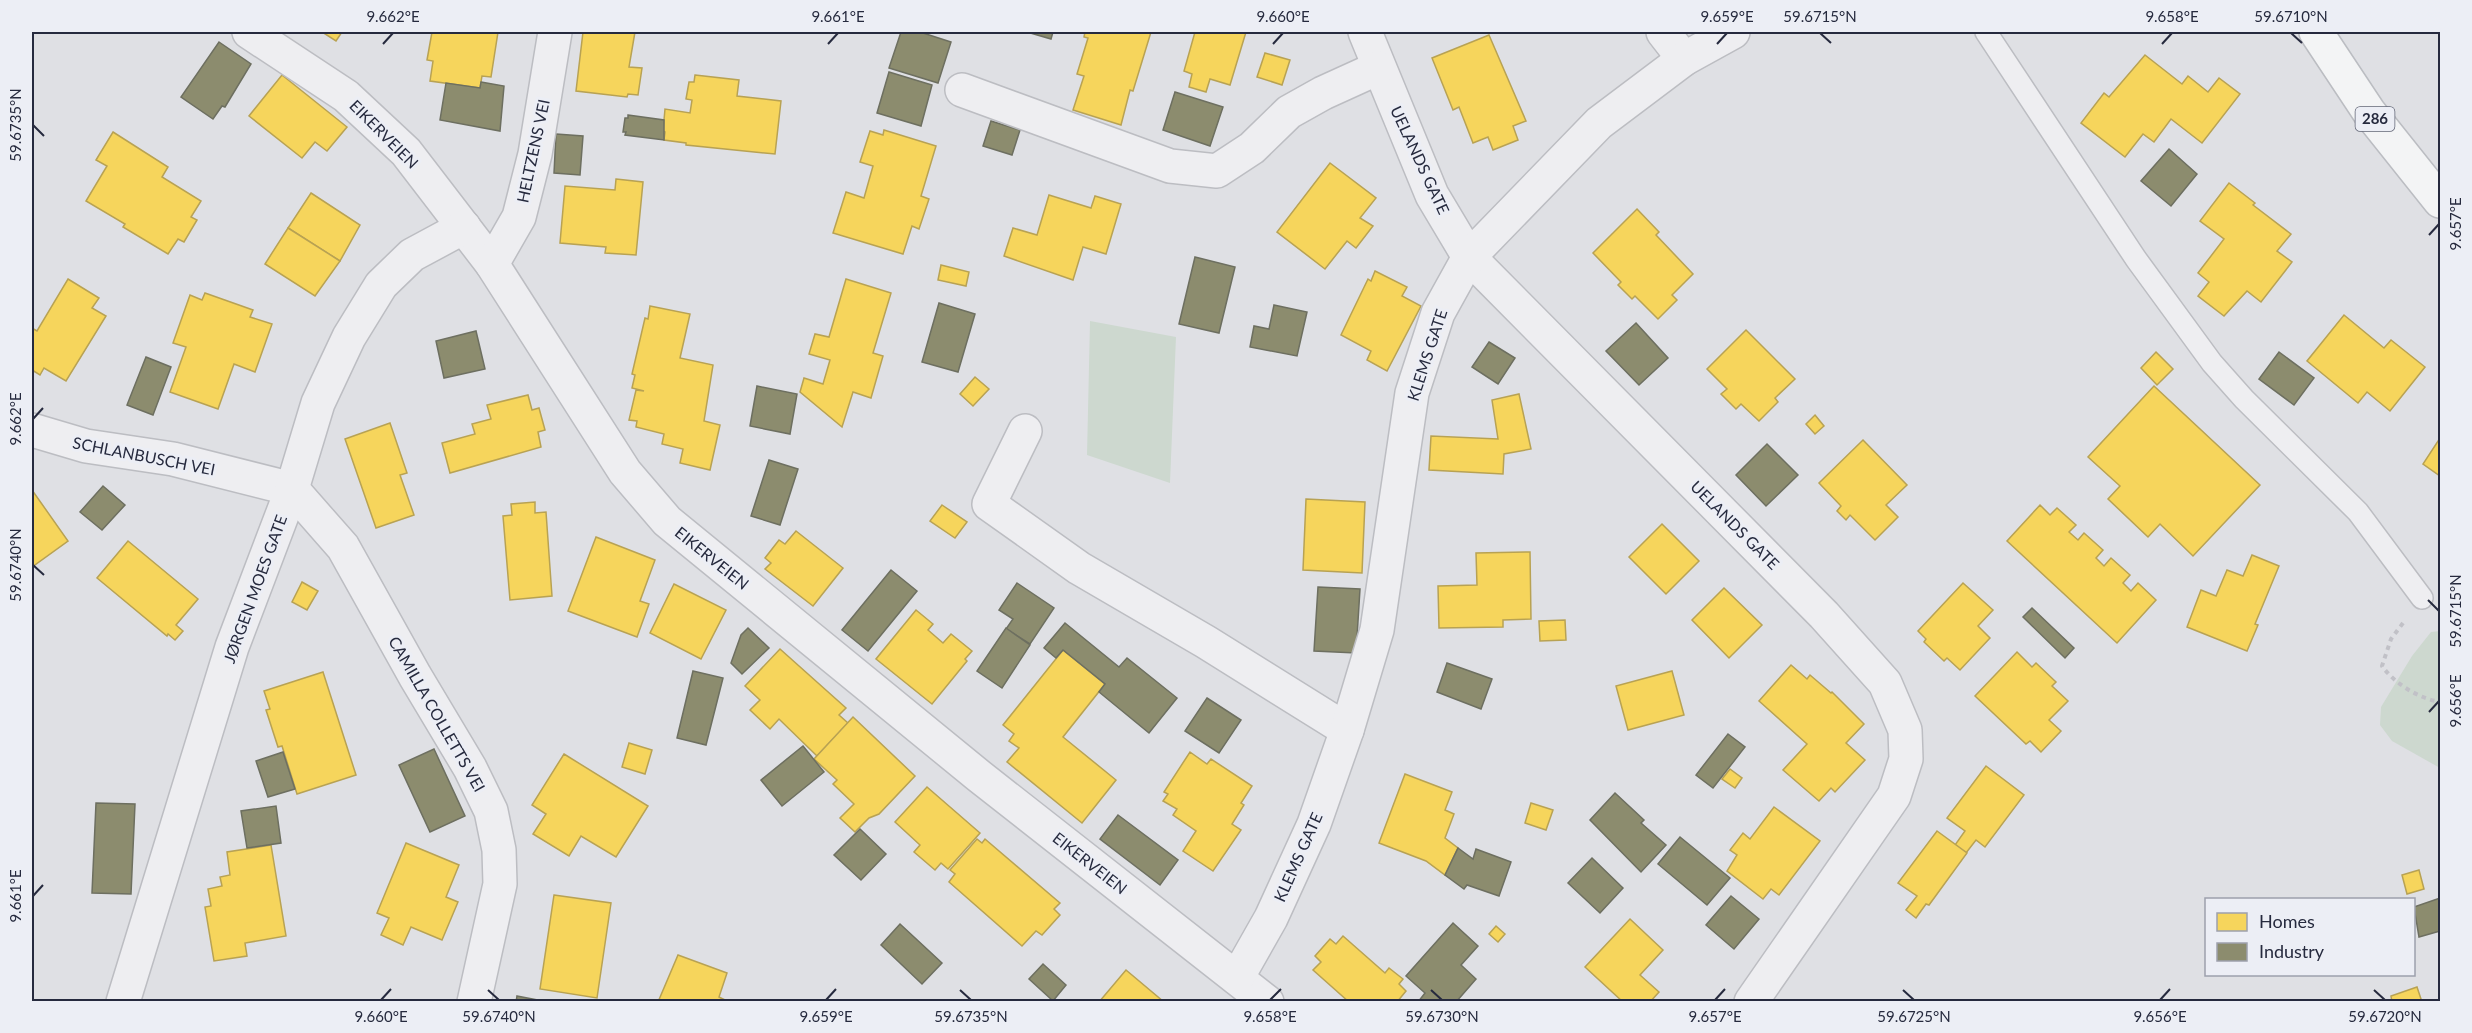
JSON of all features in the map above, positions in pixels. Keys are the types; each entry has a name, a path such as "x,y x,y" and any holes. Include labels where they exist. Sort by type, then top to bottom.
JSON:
{"main road":[{"name":"286","path":"2316,32 2369,112 2440,201"}],"street":[{"name":"EIKERVEIEN","path":"249,32 346,96 406,152 492,264 625,472 667,521 979,776 1267,1002"},
{"name":"HELTZENS VEI","path":"492,264 519,217 535,154 555,32"},
{"name":"UELANDS GATE","path":"1365,32 1432,195 1469,257 1824,615 1885,682 1905,730 1906,759 1894,795 1751,1002"},
{"path":"1663,32 1684,59"},
{"name":"KLEMS GATE","path":"1237,978 1271,918 1314,824 1347,730 1377,630 1412,393 1438,313 1469,257 1599,123 1684,59 1734,32"},
{"path":"962,90 1170,166 1217,171 1252,148 1289,112 1323,93 1378,68"},
{"name":"JØRGEN MOES GATE","path":"123,1002 232,647 292,489 318,403 349,337 381,285 412,255 464,227"},
{"name":"SCHLANBUSCH VEI","path":"32,430 86,446 173,459 292,489"},
{"path":"1025,431 990,504 1079,568 1206,642 1347,730"},
{"name":"CAMILLA COLLETTS VEI","path":"292,489 343,547 415,676 470,768 491,811 499,850 500,884 474,1002"}],"lane":[{"path":"1986,32 2136,259 2212,363 2244,399 2358,512 2422,598"}],"path":[{"path":"2422,598 2391,639 2382,666 2392,679 2427,700 2440,702"}],"shaded area":[{"path":"1090,321 1176,337 1170,483 1087,455"},
{"path":"2440,631 2440,768 2392,741 2380,725 2381,707 2412,656 2431,632"}],"building: Homes":[{"path":"322,32 342,32 336,41"},
{"path":"432,32 498,32 491,77 482,76 480,88 430,81 433,61 427,60"},
{"path":"583,32 635,32 629,67 642,68 638,95 628,94 627,97 576,91"},
{"path":"1085,32 1151,32 1133,91 1130,90 1121,125 1073,110 1084,76 1077,74 1088,38 1084,37"},
{"path":"1195,32 1246,32 1230,85 1210,79 1206,92 1189,87 1192,74 1184,71"},
{"path":"1489,35 1526,121 1513,126 1518,140 1493,150 1488,137 1473,143 1459,107 1453,110 1432,58"},
{"path":"1265,53 1290,60 1282,85 1257,77"},
{"path":"2145,55 2182,84 2188,76 2208,92 2219,78 2240,94 2202,143 2171,119 2154,142 2143,134 2125,157 2081,123 2104,93 2109,97"},
{"path":"282,75 347,127 327,151 315,142 302,158 249,116"},
{"path":"695,75 739,80 737,96 781,101 775,154 686,145 686,143 664,140 665,109 690,113 692,100 686,99 689,82 694,82"},
{"path":"884,130 936,146 921,196 929,199 919,229 912,226 903,254 833,233 846,192 864,198 873,166 860,162 870,131 883,135"},
{"path":"113,132 168,167 162,177 201,201 191,217 197,220 184,242 178,239 168,254 123,227 125,224 86,201 107,166 96,160"},
{"path":"1330,163 1376,198 1360,218 1373,226 1356,248 1347,241 1325,269 1277,232"},
{"path":"616,179 643,182 636,255 605,253 606,247 560,243 565,186 615,190"},
{"path":"2229,183 2291,234 2277,251 2292,262 2261,302 2247,291 2224,316 2198,296 2209,282 2198,273 2224,239 2200,221"},
{"path":"311,193 360,225 340,261 288,228"},
{"path":"1049,195 1091,208 1095,196 1121,204 1106,254 1083,247 1073,280 1004,256 1013,228 1037,235"},
{"path":"1637,209 1659,232 1656,235 1693,274 1672,295 1677,300 1658,319 1635,296 1632,299 1618,285 1621,282 1593,253"},
{"path":"288,228 340,261 315,296 265,264"},
{"path":"941,265 969,272 966,286 938,280"},
{"path":"1375,271 1407,287 1402,296 1421,306 1387,371 1367,360 1371,351 1341,335 1368,279 1371,281"},
{"path":"68,279 99,298 92,308 106,316 66,381 44,368 40,375 32,370 32,328 37,331"},
{"path":"846,279 891,293 873,353 883,356 871,398 853,392 842,427 800,392 804,378 823,384 830,360 809,354 815,334 829,337"},
{"path":"205,293 253,310 250,317 272,324 255,372 234,364 218,409 170,392 186,347 173,343 190,295 202,300"},
{"path":"650,306 690,314 680,358 713,365 704,421 720,425 710,470 680,463 683,449 662,444 664,434 636,427 637,421 629,420 636,390 644,391 632,388 635,375 632,374"},
{"path":"2344,315 2384,348 2391,340 2425,367 2390,411 2367,392 2358,403 2307,361"},
{"path":"1746,330 1795,379 1775,398 1778,402 1759,421 1741,404 1736,409 1721,394 1727,389 1707,369"},
{"path":"2156,352 2173,369 2157,385 2141,368"},
{"path":"975,377 989,389 973,406 960,394"},
{"path":"2154,386 2260,485 2193,556 2160,524 2148,537 2108,499 2120,486 2088,457"},
{"path":"1519,394 1531,449 1504,454 1503,474 1429,470 1431,436 1498,439 1492,400"},
{"path":"528,395 532,410 539,408 545,430 538,432 541,447 450,473 442,443 475,434 472,424 491,419 487,405"},
{"path":"1815,415 1824,426 1815,434 1806,424"},
{"path":"390,423 407,473 400,475 414,515 376,528 345,439"},
{"path":"2440,438 2440,476 2423,464"},
{"path":"1863,440 1907,485 1886,505 1898,517 1875,540 1850,515 1846,520 1837,511 1841,506 1819,483"},
{"path":"32,490 68,541 32,567"},
{"path":"1306,499 1365,502 1362,573 1303,570"},
{"path":"535,502 535,513 546,512 552,596 510,600 503,516 512,515 511,504"},
{"path":"942,505 967,522 955,538 930,521"},
{"path":"2040,505 2050,515 2057,508 2076,525 2069,532 2078,540 2084,533 2103,550 2096,558 2104,566 2111,558 2130,575 2123,583 2131,591 2138,583 2156,600 2117,643 2007,541"},
{"path":"1662,524 1699,561 1666,594 1629,557"},
{"path":"796,531 843,568 813,606 765,569 771,563 765,558 779,540 785,544"},
{"path":"596,537 655,560 640,601 649,604 637,637 568,611"},
{"path":"128,541 198,599 176,625 183,631 175,640 168,634 167,636 97,578"},
{"path":"1530,552 1531,619 1503,620 1503,627 1439,628 1438,586 1477,585 1476,553"},
{"path":"2252,555 2279,566 2255,624 2258,625 2247,651 2187,627 2201,590 2216,596 2227,570 2243,576"},
{"path":"302,582 318,591 307,610 292,602"},
{"path":"1963,583 1993,610 1978,626 1990,638 1960,670 1947,658 1944,661 1924,642 1926,639 1918,631"},
{"path":"674,584 726,610 701,659 650,633"},
{"path":"1724,588 1762,625 1729,658 1692,620"},
{"path":"916,610 933,624 928,630 943,643 951,634 972,651 965,659 967,661 932,704 876,659"},
{"path":"1565,620 1566,640 1540,641 1539,621"},
{"path":"780,649 846,708 839,715 848,723 817,756 779,719 770,729 750,710 760,700 745,686"},
{"path":"1063,650 1105,684 1063,737 1116,780 1082,823 1007,762 1019,748 1009,741 1014,734 1003,725"},
{"path":"2017,652 2032,667 2036,663 2056,682 2052,686 2068,701 2049,720 2061,731 2041,752 2030,741 2026,744 1975,696"},
{"path":"1791,665 1807,679 1810,675 1832,692 1864,724 1846,743 1865,760 1835,792 1831,788 1819,801 1783,770 1807,744 1759,701"},
{"path":"1672,671 1684,715 1628,730 1616,686"},
{"path":"323,672 356,775 297,794 282,746 278,747 266,710 270,709 264,691"},
{"path":"853,717 915,776 879,814 869,818 855,832 840,818 854,804 833,784 837,780 814,759"},
{"path":"629,743 652,750 645,774 622,767"},
{"path":"1190,752 1207,764 1211,759 1252,786 1241,803 1244,805 1232,824 1241,830 1213,871 1183,851 1196,831 1173,815 1177,809 1163,801 1168,794 1164,792"},
{"path":"564,754 648,806 616,857 581,836 569,856 533,834 546,814 532,805"},
{"path":"1986,766 2024,795 1985,847 1976,840 1966,853 1955,845 1965,831 1947,818"},
{"path":"1730,769 1742,778 1735,788 1722,779"},
{"path":"1405,774 1452,792 1445,810 1454,814 1445,838 1458,848 1445,875 1426,861 1379,843"},
{"path":"927,787 980,833 948,869 941,863 935,870 914,852 920,845 895,822"},
{"path":"1531,803 1553,810 1546,830 1525,823"},
{"path":"1774,807 1820,841 1779,895 1771,889 1763,899 1727,871 1737,855 1730,850 1743,833 1750,839"},
{"path":"1937,831 1967,853 1929,905 1926,904 1916,918 1906,910 1917,896 1898,883"},
{"path":"977,839 982,843 985,839 1060,903 1054,909 1060,915 1042,935 1036,931 1022,946 949,882 955,874 950,870"},
{"path":"406,843 459,865 446,897 458,902 442,940 411,927 403,945 381,935 389,918 377,913"},
{"path":"271,845 286,936 245,943 247,956 214,961 205,907 211,906 208,889 222,886 220,877 230,875 227,852"},
{"path":"2419,870 2424,889 2407,894 2402,875"},
{"path":"554,895 611,903 597,998 540,989"},
{"path":"1630,919 1663,950 1640,975 1659,992 1650,1002 1623,1002 1585,967"},
{"path":"1496,926 1505,934 1498,942 1489,934"},
{"path":"1343,936 1385,973 1389,968 1403,979 1399,984 1406,991 1397,1002 1349,1002 1313,970 1321,962 1315,956 1330,939 1336,944"},
{"path":"678,955 727,973 719,997 729,1002 658,1002"},
{"path":"1126,970 1164,1002 1099,1002"},
{"path":"2417,987 2422,1002 2392,1002 2391,996"}],"building: Industry":[{"path":"901,32 920,32 951,42 938,83 889,68"},
{"path":"1027,32 1053,32 1051,39"},
{"path":"219,42 251,64 225,107 222,106 213,119 181,97"},
{"path":"889,72 932,85 921,126 877,113"},
{"path":"481,82 504,86 500,131 440,120 446,83 480,88"},
{"path":"1175,92 1223,107 1210,146 1163,130"},
{"path":"628,115 664,120 664,140 625,135 626,132 623,132 625,118 628,118"},
{"path":"991,121 1020,130 1012,155 983,146"},
{"path":"556,134 583,136 580,175 554,173"},
{"path":"2169,149 2197,174 2171,206 2141,181"},
{"path":"1195,257 1235,267 1219,333 1179,324"},
{"path":"939,303 975,314 958,372 922,362"},
{"path":"1274,305 1307,312 1297,356 1250,347 1254,326 1269,329"},
{"path":"1636,323 1668,358 1639,385 1606,351"},
{"path":"476,331 485,369 444,378 436,341"},
{"path":"1489,342 1515,358 1498,384 1472,367"},
{"path":"2279,352 2314,378 2294,405 2259,379"},
{"path":"146,357 171,367 153,415 127,405"},
{"path":"757,386 797,394 790,434 750,426"},
{"path":"1767,444 1798,475 1766,506 1736,475"},
{"path":"769,460 798,469 780,525 751,516"},
{"path":"103,486 125,505 102,530 80,512"},
{"path":"891,570 917,591 868,651 842,630"},
{"path":"1017,583 1054,608 1030,644 1006,629 1013,619 999,610"},
{"path":"1318,587 1360,589 1356,653 1314,651"},
{"path":"2032,608 2074,648 2065,658 2023,617"},
{"path":"1065,623 1119,667 1127,658 1177,698 1149,733 1099,692 1105,684 1063,650 1056,658 1044,648"},
{"path":"748,628 769,648 742,674 731,663 741,635"},
{"path":"1006,628 1030,645 1002,688 977,671"},
{"path":"1447,663 1492,679 1481,709 1437,692"},
{"path":"693,671 723,678 706,745 677,738"},
{"path":"1207,698 1241,720 1219,753 1185,731"},
{"path":"1728,734 1745,747 1713,788 1696,775"},
{"path":"803,746 824,772 782,806 761,780"},
{"path":"434,749 465,816 430,832 399,765"},
{"path":"283,752 295,789 268,797 256,761"},
{"path":"1615,793 1644,820 1641,823 1666,845 1641,872 1590,820"},
{"path":"96,803 135,804 131,894 92,893"},
{"path":"276,806 281,843 247,848 241,811"},
{"path":"1118,815 1178,860 1160,885 1100,839"},
{"path":"860,829 886,854 861,880 834,855"},
{"path":"1680,837 1730,878 1707,905 1658,864"},
{"path":"1458,848 1473,859 1476,849 1511,862 1499,896 1467,885 1464,889 1445,875"},
{"path":"1592,858 1623,888 1600,913 1568,883"},
{"path":"1731,896 1759,919 1734,949 1706,925"},
{"path":"2440,898 2440,931 2419,937 2415,907"},
{"path":"1453,923 1478,946 1461,965 1476,979 1456,1002 1418,1002 1425,993 1406,976"},
{"path":"900,924 942,963 922,984 881,945"},
{"path":"1043,964 1066,985 1053,1001 1029,979"},
{"path":"517,996 548,1002 516,1002"}]}
